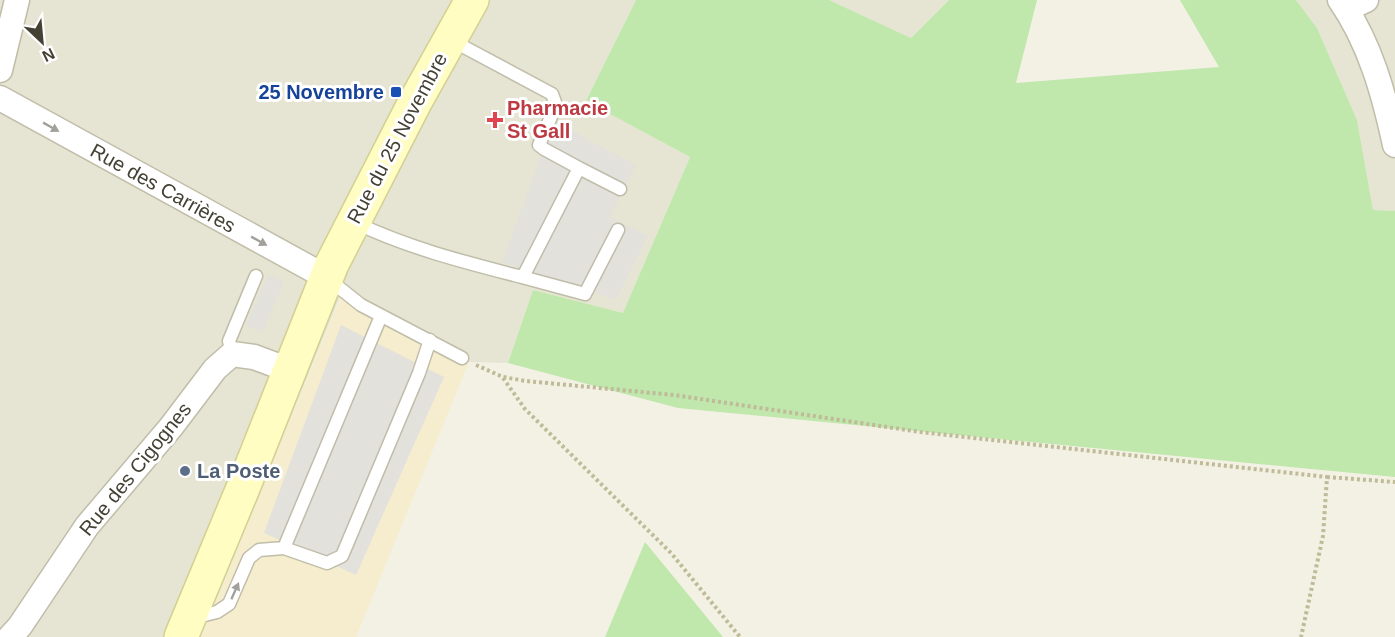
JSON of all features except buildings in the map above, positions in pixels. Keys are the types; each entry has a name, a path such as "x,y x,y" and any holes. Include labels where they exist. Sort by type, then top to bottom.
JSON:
{"main road":[{"name":"Rue du 25 Novembre","path":"184,628 346,232 472,0"}],"street":[{"path":"0,70 17,0"},
{"path":"1351,3 1387,104 1395,145"},
{"name":"Rue des Carrières","path":"0,98 326,277"},
{"path":"232,354 254,357 289,370"},
{"name":"Rue des Cigognes","path":"10,637 20,626 87,526 171,427 214,369 232,354"}],"lane":[{"path":"450,39 552,94 556,105 539,145 544,150 620,189"},
{"path":"522,277 579,168"},
{"path":"353,222 376,233 433,253 585,294 618,230"},
{"path":"232,354 229,341 256,276"},
{"path":"326,277 361,305 462,357"},
{"path":"284,548 381,316"},
{"path":"184,628 229,604 249,558 259,550 284,548 327,562 342,556 419,373 430,340"}],"path":[{"path":"462,357 503,377 526,381 674,395 920,432 1327,477 1395,482"},
{"path":"503,377 525,409 671,553 740,637"},
{"path":"1301,637 1323,536 1327,477"}],"shaded area":[{"path":"0,0 636,0 586,101 690,157 623,313 533,290 508,363 469,362 340,297 200,637 0,637"},
{"path":"829,0 949,0 911,38"},
{"path":"1296,0 1395,0 1395,211 1373,210 1357,120 1317,28"},
{"path":"557,123 636,165 610,217 648,236 616,300 502,262 544,149"},
{"path":"268,275 284,282 262,332 246,326"},
{"path":"341,297 469,362 356,637 200,637"},
{"path":"341,325 444,377 356,575 264,533"}],"green space":[{"path":"636,0 829,0 911,38 949,0 1037,0 1016,83 1219,67 1180,0 1296,0 1317,28 1357,120 1373,210 1395,211 1395,477 678,408 508,363 533,290 623,313 690,157 586,101"},
{"path":"645,542 723,637 605,637"}],"place":[{"name":"25 Novembre","path":"396,92"},
{"name":"Pharmacie St Gall","path":"495,120"},
{"name":"La Poste","path":"185,471"}]}
